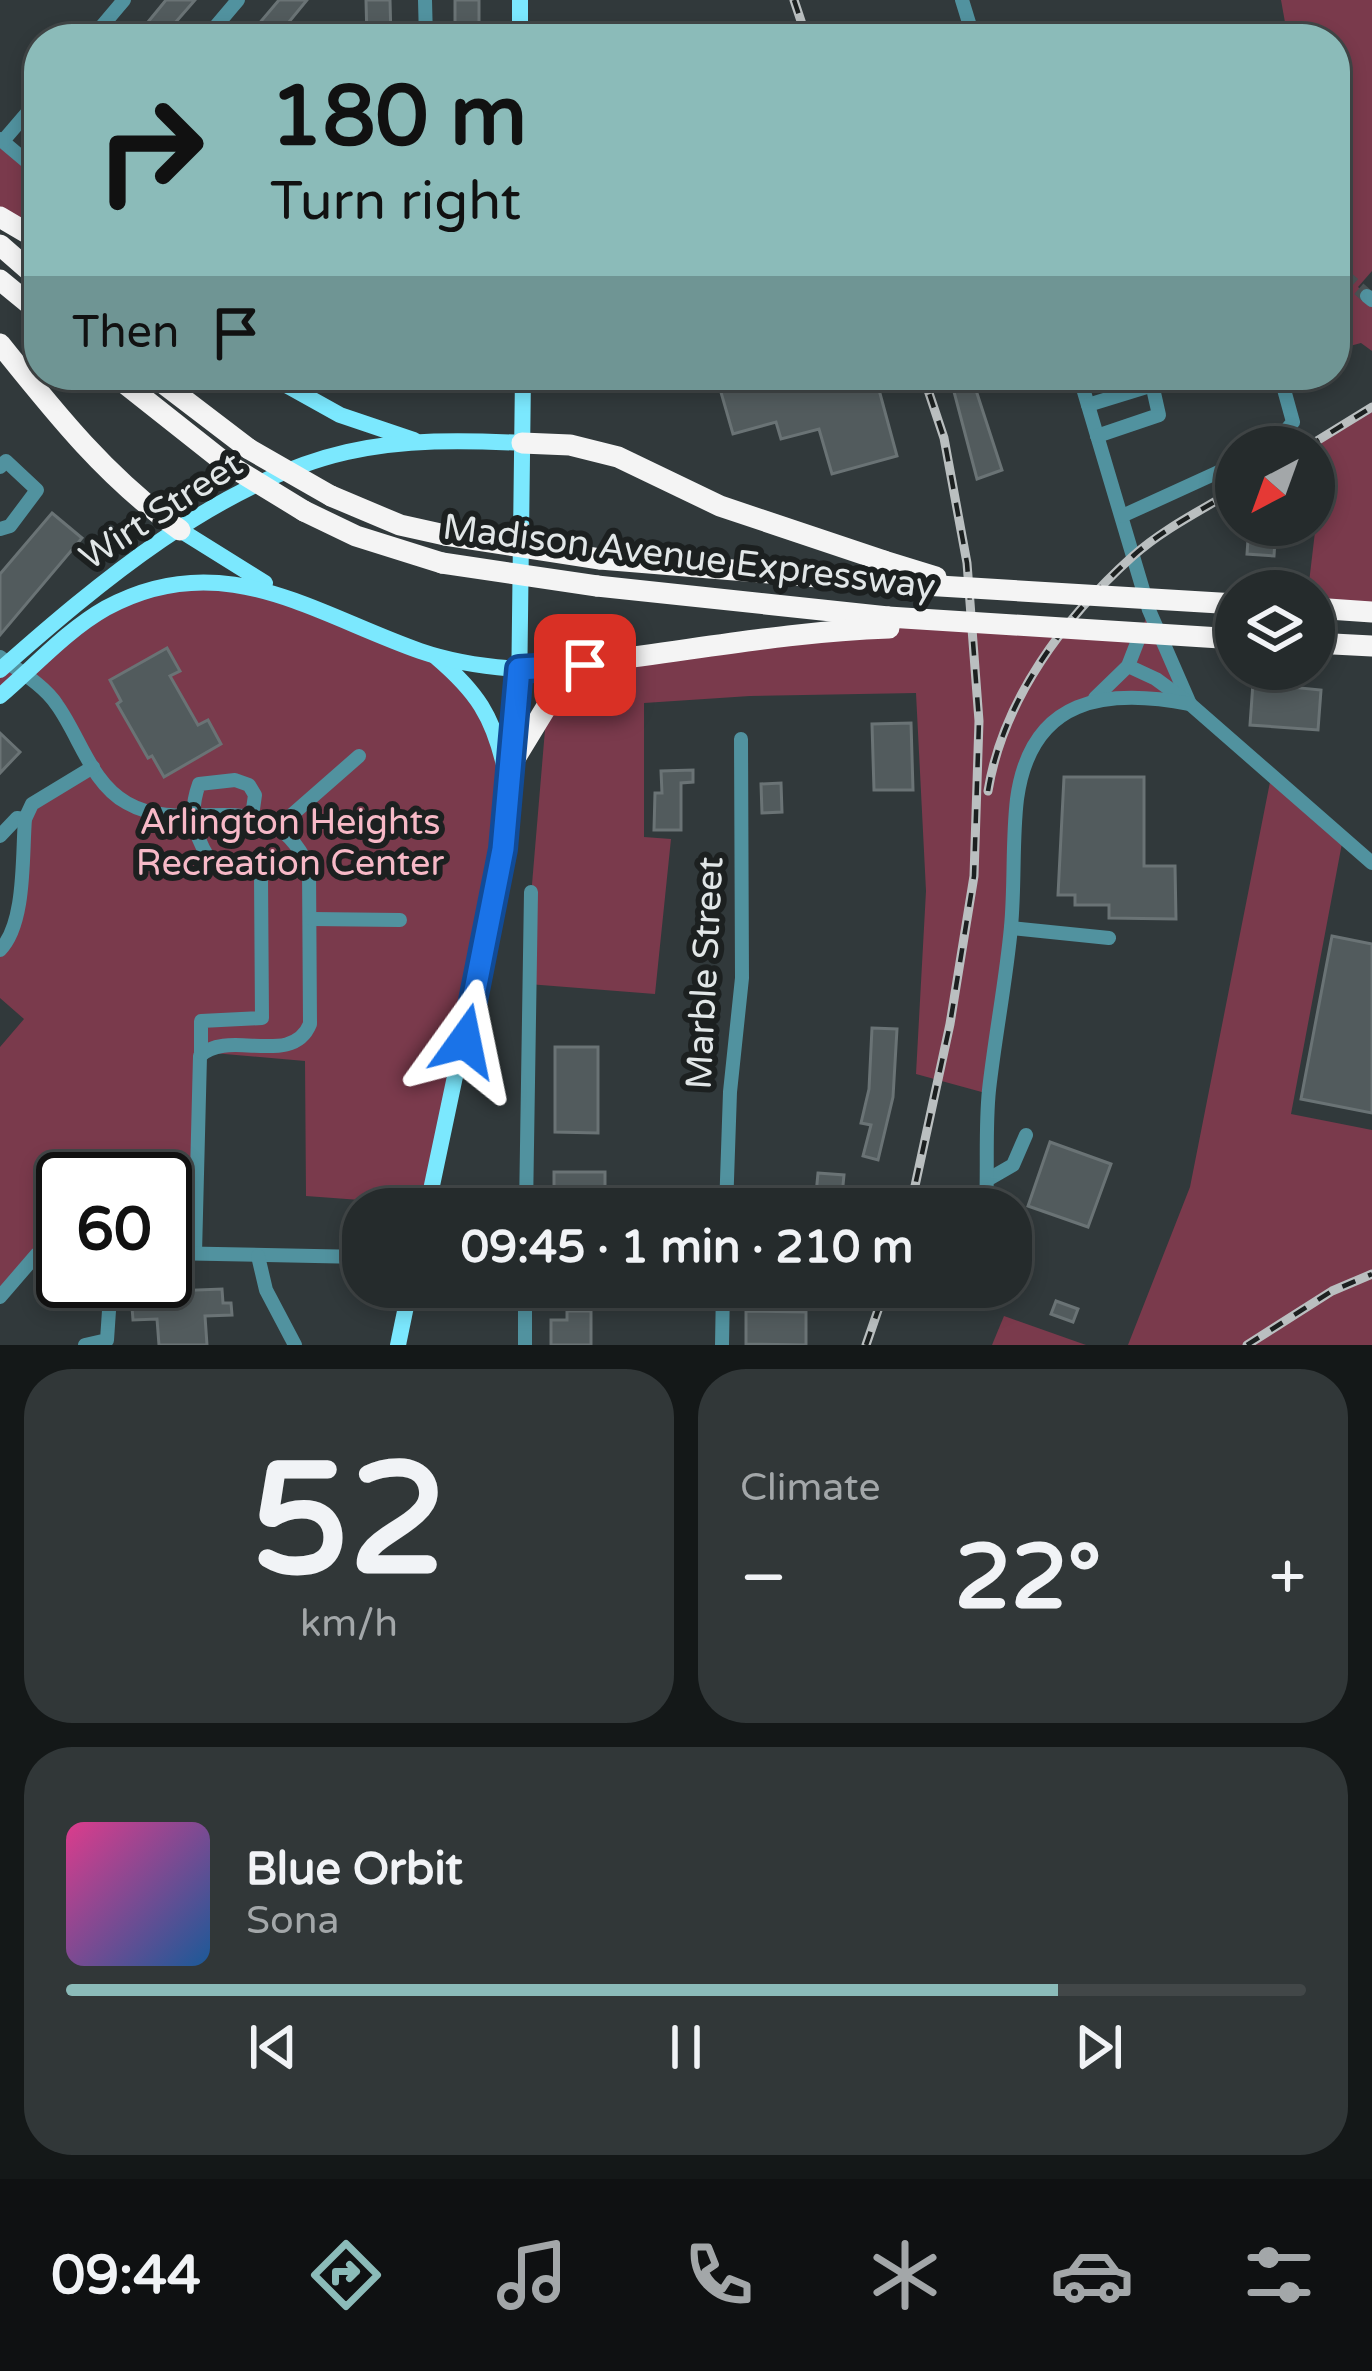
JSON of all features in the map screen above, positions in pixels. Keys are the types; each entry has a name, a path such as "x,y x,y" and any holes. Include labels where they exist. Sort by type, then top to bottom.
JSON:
{"highway":[{"path":"0,245 24,266"},
{"path":"0,280 24,300"},
{"path":"0,344 24,373"},
{"path":"38,390 97,462 180,530"},
{"name":"Madison Avenue Expressway","path":"133,390 224,462 304,511 356,536 442,562 889,622 1215,638"},
{"name":"Madison Avenue Expressway","path":"172,390 249,448 331,496 400,525 445,535 600,559 886,572 971,588 1215,603"},
{"path":"522,442 603,452 886,572"},
{"path":"1335,610 1367,612"},
{"path":"519,669 660,656 760,636 889,622"},
{"path":"1335,644 1365,646"},
{"path":"510,775 547,706 596,664"}],"main road":[{"path":"296,390 340,415 421,442"},
{"path":"433,1188 491,918 510,775 519,669 523,390"},
{"name":"Wirt Street","path":"3,663 180,530 280,475 350,451 421,442 522,442"},
{"path":"180,530 298,600"},
{"name":"Wirt Street","path":"0,696 100,612 141,592 172,584 220,582 298,600 436,656 519,669"},
{"path":"436,656 484,706 510,775"},
{"path":"398,1345 406,1308"}],"street":[{"path":"104,24 124,0"},
{"path":"24,115 1,140 24,159"},
{"path":"1084,390 1149,610 1190,704"},
{"path":"1088,405 1126,390"},
{"path":"1097,436 1159,415 1154,390"},
{"path":"1284,390 1292,422 1289,426"},
{"path":"0,467 5,461 37,490 10,526 0,530"},
{"path":"1122,516 1215,474"},
{"path":"987,1188 989,1094 1011,928 1016,812 1024,771 1051,727 1095,698 1128,666 1149,610"},
{"path":"3,663 55,700 93,767 110,791 127,803 151,811 252,816 278,827 297,845 309,868 312,919 306,1034 288,1045 211,1047 202,1052"},
{"path":"1128,666 1190,704 1372,862"},
{"path":"1095,698 1150,697 1190,704"},
{"name":"Marble Street","path":"726,1188 742,978 741,739"},
{"path":"278,827 359,756"},
{"path":"0,950 16,923 26,819 32,803 93,767"},
{"path":"196,1253 201,1021 262,1018 261,876 251,866 208,857 195,836 192,813 199,784 235,780 249,785 255,795 252,816"},
{"path":"0,836 17,818 26,819"},
{"path":"526,1188 531,892"},
{"path":"0,907 16,923"},
{"path":"312,919 400,920"},
{"path":"1011,928 1048,940 1109,938"},
{"path":"987,1180 1012,1165 1026,1135"},
{"path":"192,1253 342,1256"},
{"path":"1,1293 36,1255"},
{"path":"258,1256 266,1290 295,1345"},
{"path":"86,1345 107,1340 109,1308"},
{"path":"525,1308 525,1345"},
{"path":"722,1345 723,1308"}],"green space":[{"path":"1281,0 1372,0 1372,271 1358,287 1372,300 1372,351 1361,343 1350,346 1350,24 1285,24"},
{"path":"0,139 24,159 24,231 0,217"},
{"path":"1372,407 1372,612 1335,609 1335,570 1310,570 1313,546 1335,546 1335,430"},
{"name":"Arlington Heights Recreation Center","path":"238,584 416,650 472,689 509,785 431,1188 342,1188 342,1199 306,1196 305,1061 202,1052 195,1253 192,1152 36,1152 36,1258 0,1297 0,1047 24,1019 0,998 0,950 10,940 32,804 93,767 55,700 23,677 0,696 0,670 8,663 23,676 57,645 141,593"},
{"path":"1149,610 1190,704 1095,698 1051,727 1024,771 989,1094 916,1074 926,891 916,693 644,703 644,837 671,839 655,994 528,984 547,706 595,664 827,630 985,626 1140,634"},
{"path":"1271,777 1343,838 1291,1114 1372,1130 1372,1345 1128,1345 1190,1187"},
{"path":"1004,1316 1086,1345 992,1345"}],"building":[{"path":"166,0 195,0 174,24 146,24"},
{"path":"279,0 307,0 287,24 259,24"},
{"path":"366,0 390,0 391,24 367,24"},
{"path":"455,0 479,0 479,24 455,24"},
{"path":"720,390 879,390 897,456 832,474 819,429 781,439 776,422 733,434"},
{"path":"954,390 976,390 1002,470 977,479"},
{"path":"52,513 82,538 0,635 0,574"},
{"path":"1248,546 1275,546 1274,556 1247,554"},
{"path":"167,648 180,671 170,676 198,725 208,720 221,744 164,777 117,704 121,701 110,680"},
{"path":"1252,690 1321,690 1318,730 1250,725"},
{"path":"911,723 913,790 874,790 872,724"},
{"path":"0,733 20,752 0,773"},
{"path":"693,770 693,782 681,783 681,830 654,830 661,771"},
{"path":"1064,777 1144,777 1144,866 1175,866 1176,919 1109,918 1109,905 1075,905 1075,895 1058,895"},
{"path":"781,783 782,812 762,813 761,784"},
{"path":"1332,936 1372,944 1372,1113 1301,1099"},
{"path":"872,1028 897,1029 893,1097 878,1160 863,1156 871,1125 861,1123 869,1089"},
{"path":"555,1047 598,1047 598,1133 555,1132"},
{"path":"1050,1142 1111,1164 1088,1227 1032,1207"},
{"path":"554,1172 605,1172 605,1188 554,1188"},
{"path":"818,1173 844,1175 843,1188 817,1188"},
{"path":"222,1289 223,1303 231,1303 232,1315 205,1316 207,1345 159,1345 157,1319 133,1320 132,1308 192,1308 192,1290"},
{"path":"1056,1301 1078,1309 1073,1322 1051,1314"},
{"path":"567,1311 591,1311 591,1345 551,1345 551,1320 567,1320"},
{"path":"746,1311 806,1312 806,1345 746,1344"}],"tunnel":[{"path":"1350,281 1367,296"}],"railway":[{"path":"794,0 802,24"},
{"path":"915,1188 950,1024 974,876 979,721 967,563 944,438 928,390"},
{"path":"1335,430 1372,407"},
{"path":"988,791 1007,724 1061,633 1145,546 1215,501"},
{"path":"1247,1345 1332,1291 1372,1274"},
{"path":"866,1345 879,1308"}],"route":[{"path":"465,1041 503,849 519,669 585,665"}]}
